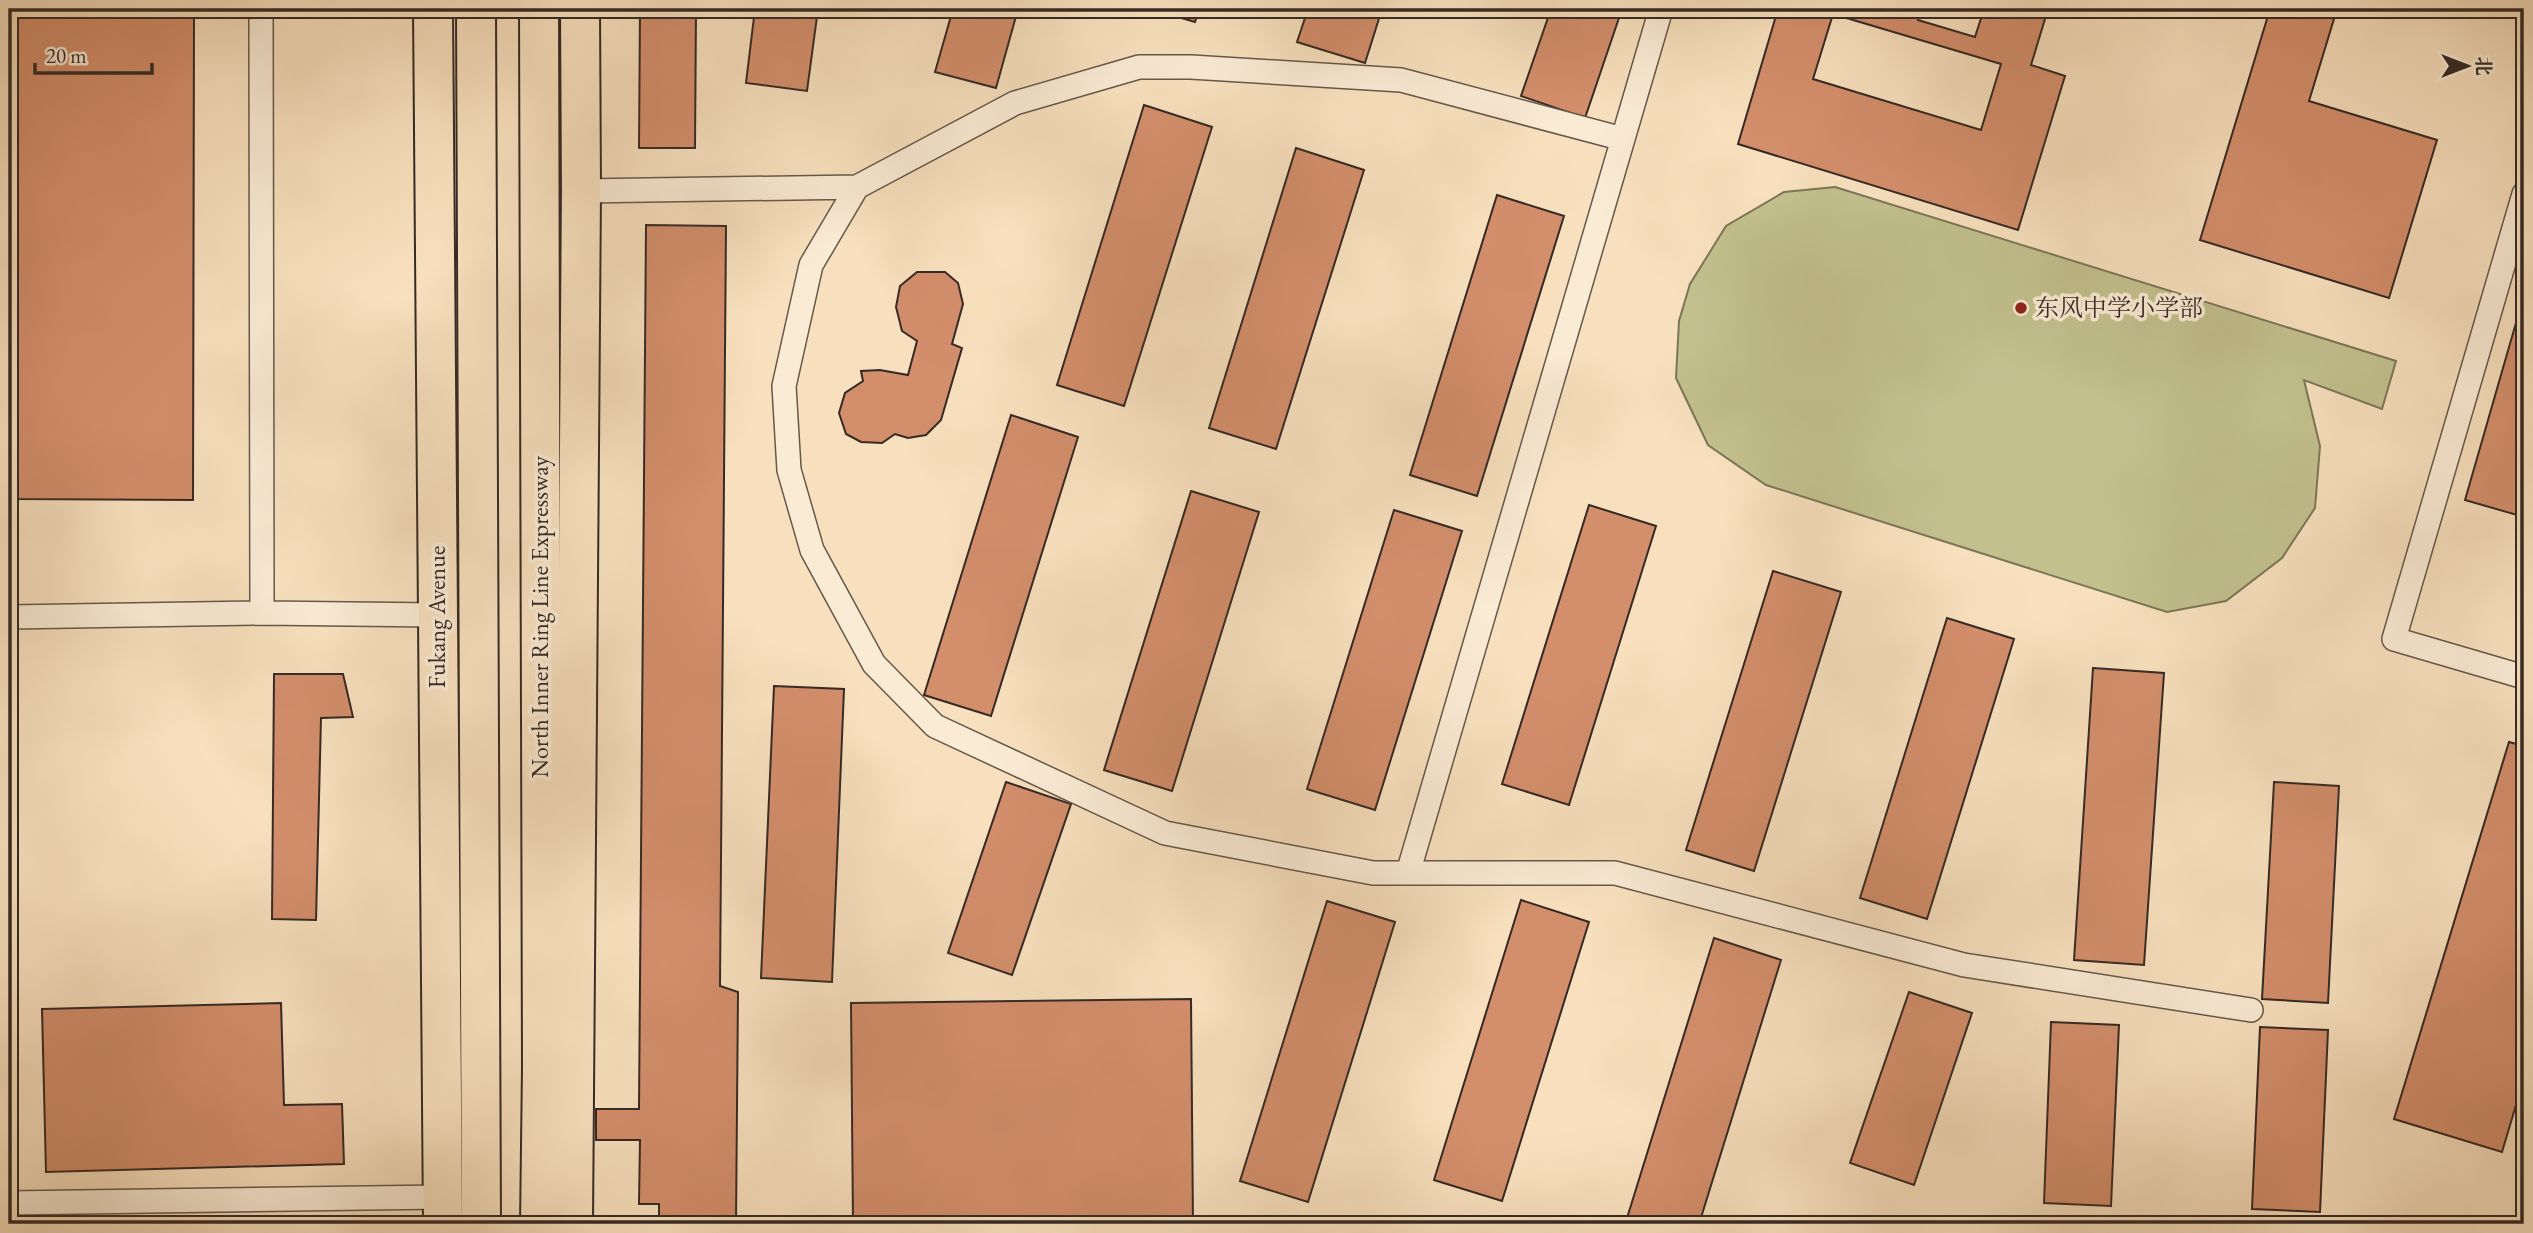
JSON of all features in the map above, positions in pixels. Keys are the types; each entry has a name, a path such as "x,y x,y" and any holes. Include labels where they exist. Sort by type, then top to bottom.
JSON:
{"main road":[{"name":"Fukang Avenue","path":"433,9 443,1211"},
{"path":"476,9 481,1224"},
{"name":"North Inner Ring Line Expressway","path":"539,9 542,1039 540,1224"},
{"path":"573,1224 580,9"}],"lane":[{"path":"261,9 262,613"},
{"path":"1408,873 1661,9"},
{"path":"581,191 858,187 1015,103 1139,67 1191,67 1401,80 1623,139"},
{"path":"858,187 811,265 784,386 789,470 812,550 874,664 935,726 1165,833 1373,873 1615,873 1964,965 2251,1010"},
{"path":"2524,194 2394,639 2524,677"},
{"path":"9,617 262,613 437,614"},
{"path":"9,1203 443,1211"}],"shaded area":[{"path":"1835,187 2396,361 2382,409 2304,380 2320,446 2315,508 2282,558 2226,601 2167,612 1766,485 1708,445 1676,378 1679,321 1690,284 1726,226 1784,192"}],"building":[{"path":"9,9 194,9 193,500 9,499"},
{"path":"640,9 696,9 695,148 639,148"},
{"path":"755,9 818,9 807,91 746,83"},
{"path":"953,9 1018,9 996,88 935,72"},
{"path":"1151,9 1199,9 1195,22"},
{"path":"1308,9 1382,9 1365,63 1297,42"},
{"path":"1551,9 1622,9 1585,118 1521,96"},
{"path":"1778,9 1921,9 1918,20 1975,37 1984,9 2048,9 2031,65 2065,76 2018,230 1738,144","holes":["1833,14 2001,64 1981,130 1813,79"]},
{"path":"2270,9 2337,9 2309,101 2437,140 2389,298 2200,240"},
{"path":"1144,105 1212,127 1124,406 1057,385"},
{"path":"1296,148 1364,170 1276,449 1209,428"},
{"path":"1497,195 1564,216 1477,496 1410,475"},
{"path":"646,225 726,226 720,986 738,992 736,1224 659,1224 659,1204 639,1204 640,1140 596,1140 596,1109 639,1109"},
{"path":"917,272 945,272 958,283 963,304 952,344 962,348 941,420 926,435 908,438 895,434 882,443 861,442 846,434 839,413 845,393 863,381 861,371 880,370 908,375 917,341 902,331 896,307 900,286"},
{"path":"2524,295 2524,517 2465,500"},
{"path":"1011,415 1078,437 991,716 924,695"},
{"path":"1191,491 1259,512 1172,791 1104,770"},
{"path":"1589,505 1656,526 1569,805 1502,784"},
{"path":"1394,510 1462,531 1375,810 1307,789"},
{"path":"1773,571 1841,592 1754,871 1686,850"},
{"path":"1947,618 2014,639 1927,919 1860,898"},
{"path":"2093,668 2164,673 2144,965 2074,960"},
{"path":"274,674 343,674 353,717 321,718 316,920 272,919"},
{"path":"774,686 844,689 832,982 761,978"},
{"path":"2509,742 2524,746 2524,1078 2502,1152 2394,1119"},
{"path":"1006,782 1071,804 1012,975 948,953"},
{"path":"2274,782 2339,786 2328,1003 2262,999"},
{"path":"1521,900 1589,922 1502,1201 1434,1180"},
{"path":"1327,901 1395,922 1308,1202 1240,1181"},
{"path":"1714,938 1781,960 1699,1224 1646,1224 1627,1218"},
{"path":"1909,992 1972,1013 1914,1185 1850,1163"},
{"path":"1191,999 1193,1224 853,1224 851,1003"},
{"path":"281,1003 284,1105 342,1104 344,1164 46,1172 42,1009"},
{"path":"2051,1022 2119,1025 2111,1206 2044,1203"},
{"path":"2260,1027 2328,1030 2320,1212 2252,1209"}],"place":[{"name":"东风中学小学部","path":"2021,308"}]}
